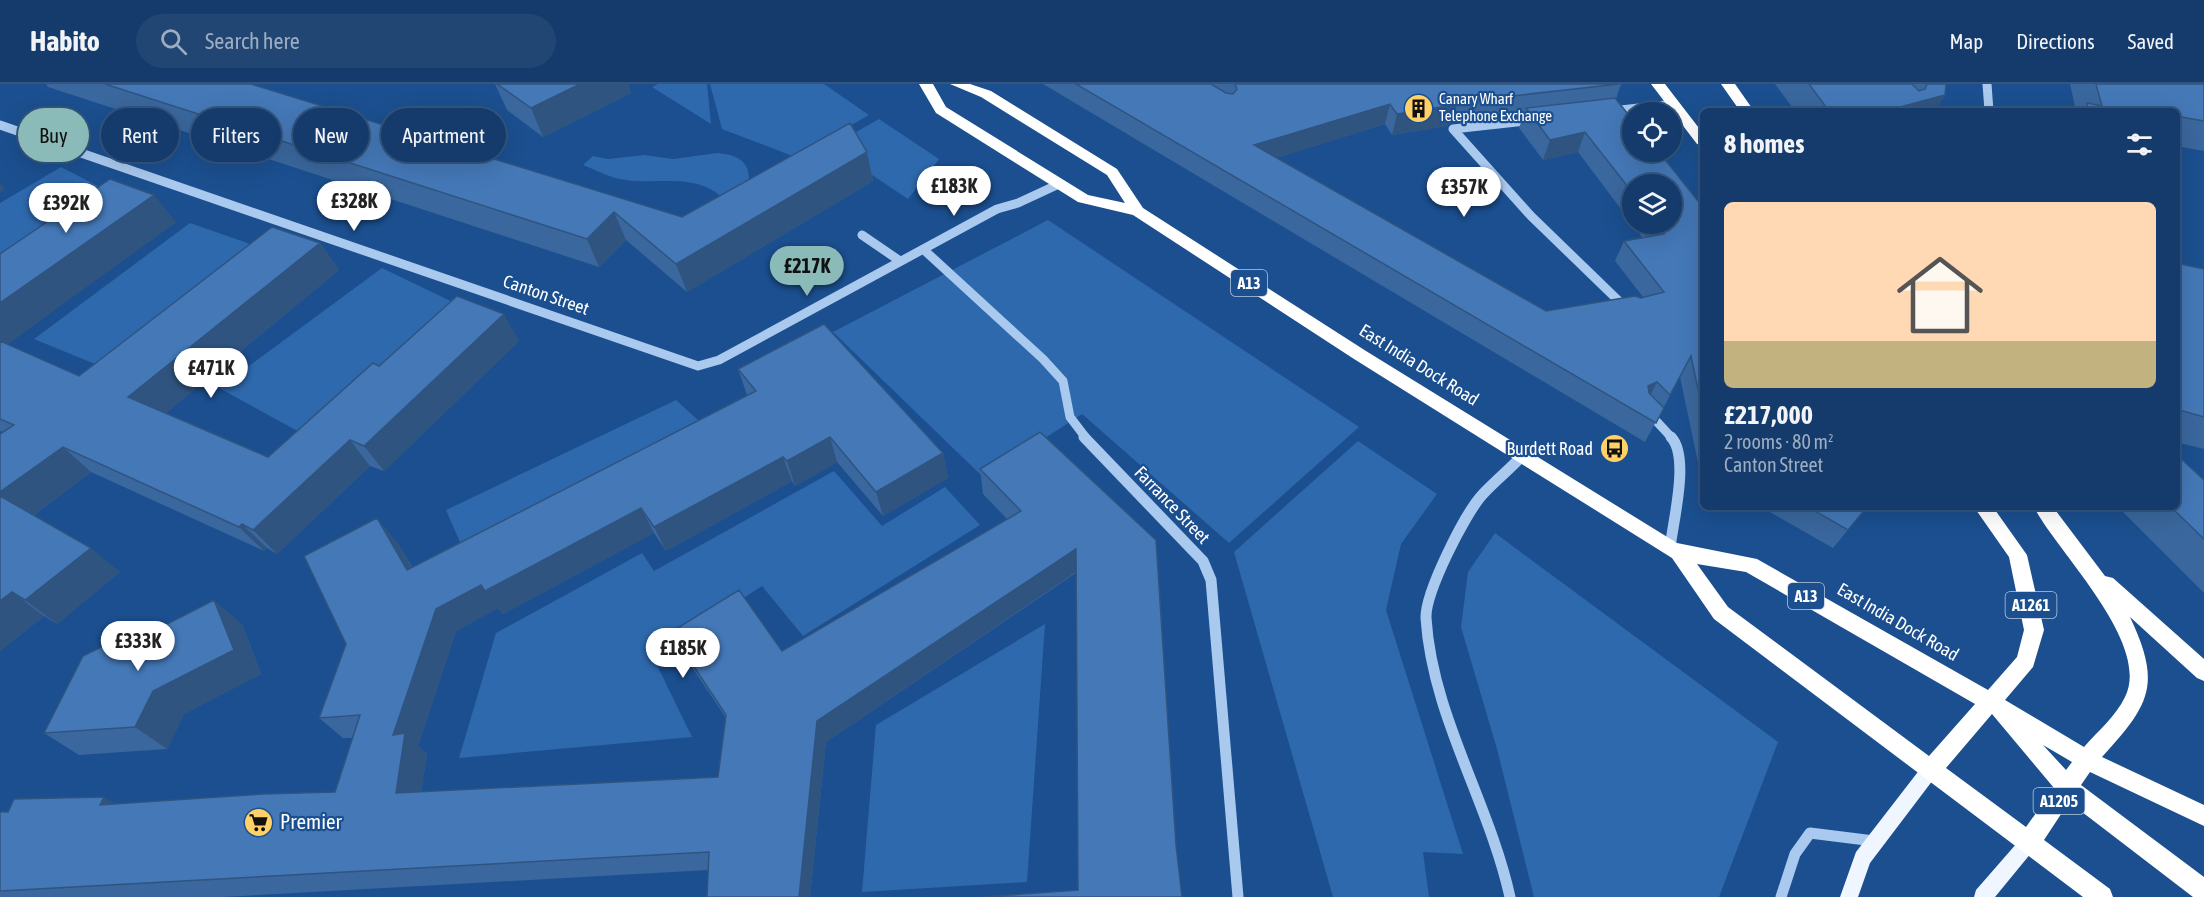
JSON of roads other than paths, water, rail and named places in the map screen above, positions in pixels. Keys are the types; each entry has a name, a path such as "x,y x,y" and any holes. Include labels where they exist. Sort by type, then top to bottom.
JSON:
{"highway":[{"name":"East India Dock Road","path":"926,84 941,110 1083,199 1138,211 1360,355 1675,551 1750,565 1992,702"},
{"name":"East India Dock Road","path":"957,84 986,94 1112,172 1138,211"},
{"path":"1659,84 1672,102"},
{"path":"1728,84 1746,108"},
{"path":"1682,115 1700,138"},
{"name":"A1261","path":"1985,510 2018,555 2034,630 2026,661 1992,702"},
{"path":"2045,510 2092,570 2123,622 2139,669 2138,692 2127,714 2087,760"},
{"name":"East India Dock Road","path":"1675,551 1721,613 1930,770"},
{"path":"2092,570 2204,672"},
{"path":"1930,770 1992,702 2068,788 2204,891"},
{"name":"A13","path":"1992,702 2087,760 2204,816"},
{"name":"A1205","path":"2030,841 2087,760"},
{"name":"A13","path":"1930,770 2030,841 2102,897"}],"main road":[{"path":"1849,897 1863,858 1930,770"},
{"name":"A1205","path":"1983,897 2030,841"}],"street":[{"path":"1987,84 1989,108"},
{"path":"1605,112 1622,110"},
{"path":"1546,118 1453,129 1531,216 1630,311"},
{"name":"Canton Street","path":"0,125 698,366 719,360 997,209 1018,203 1059,184"},
{"path":"862,235 900,261"},
{"name":"Farrance Street","path":"923,249 1017,334 1063,381 1070,417 1077,429 1203,561 1211,580 1238,897"},
{"path":"1644,408 1676,442 1681,461 1675,551"},
{"path":"1510,897 1503,865 1437,685 1426,615 1448,548 1483,494 1493,487 1522,456"},
{"path":"1781,897 1795,854 1810,833 1874,841"}],"place":[{"name":"Canary Wharf Telephone Exchange","path":"1418,108"},
{"name":"Burdett Road","path":"1614,449"},
{"name":"Premier","path":"259,822"}]}
